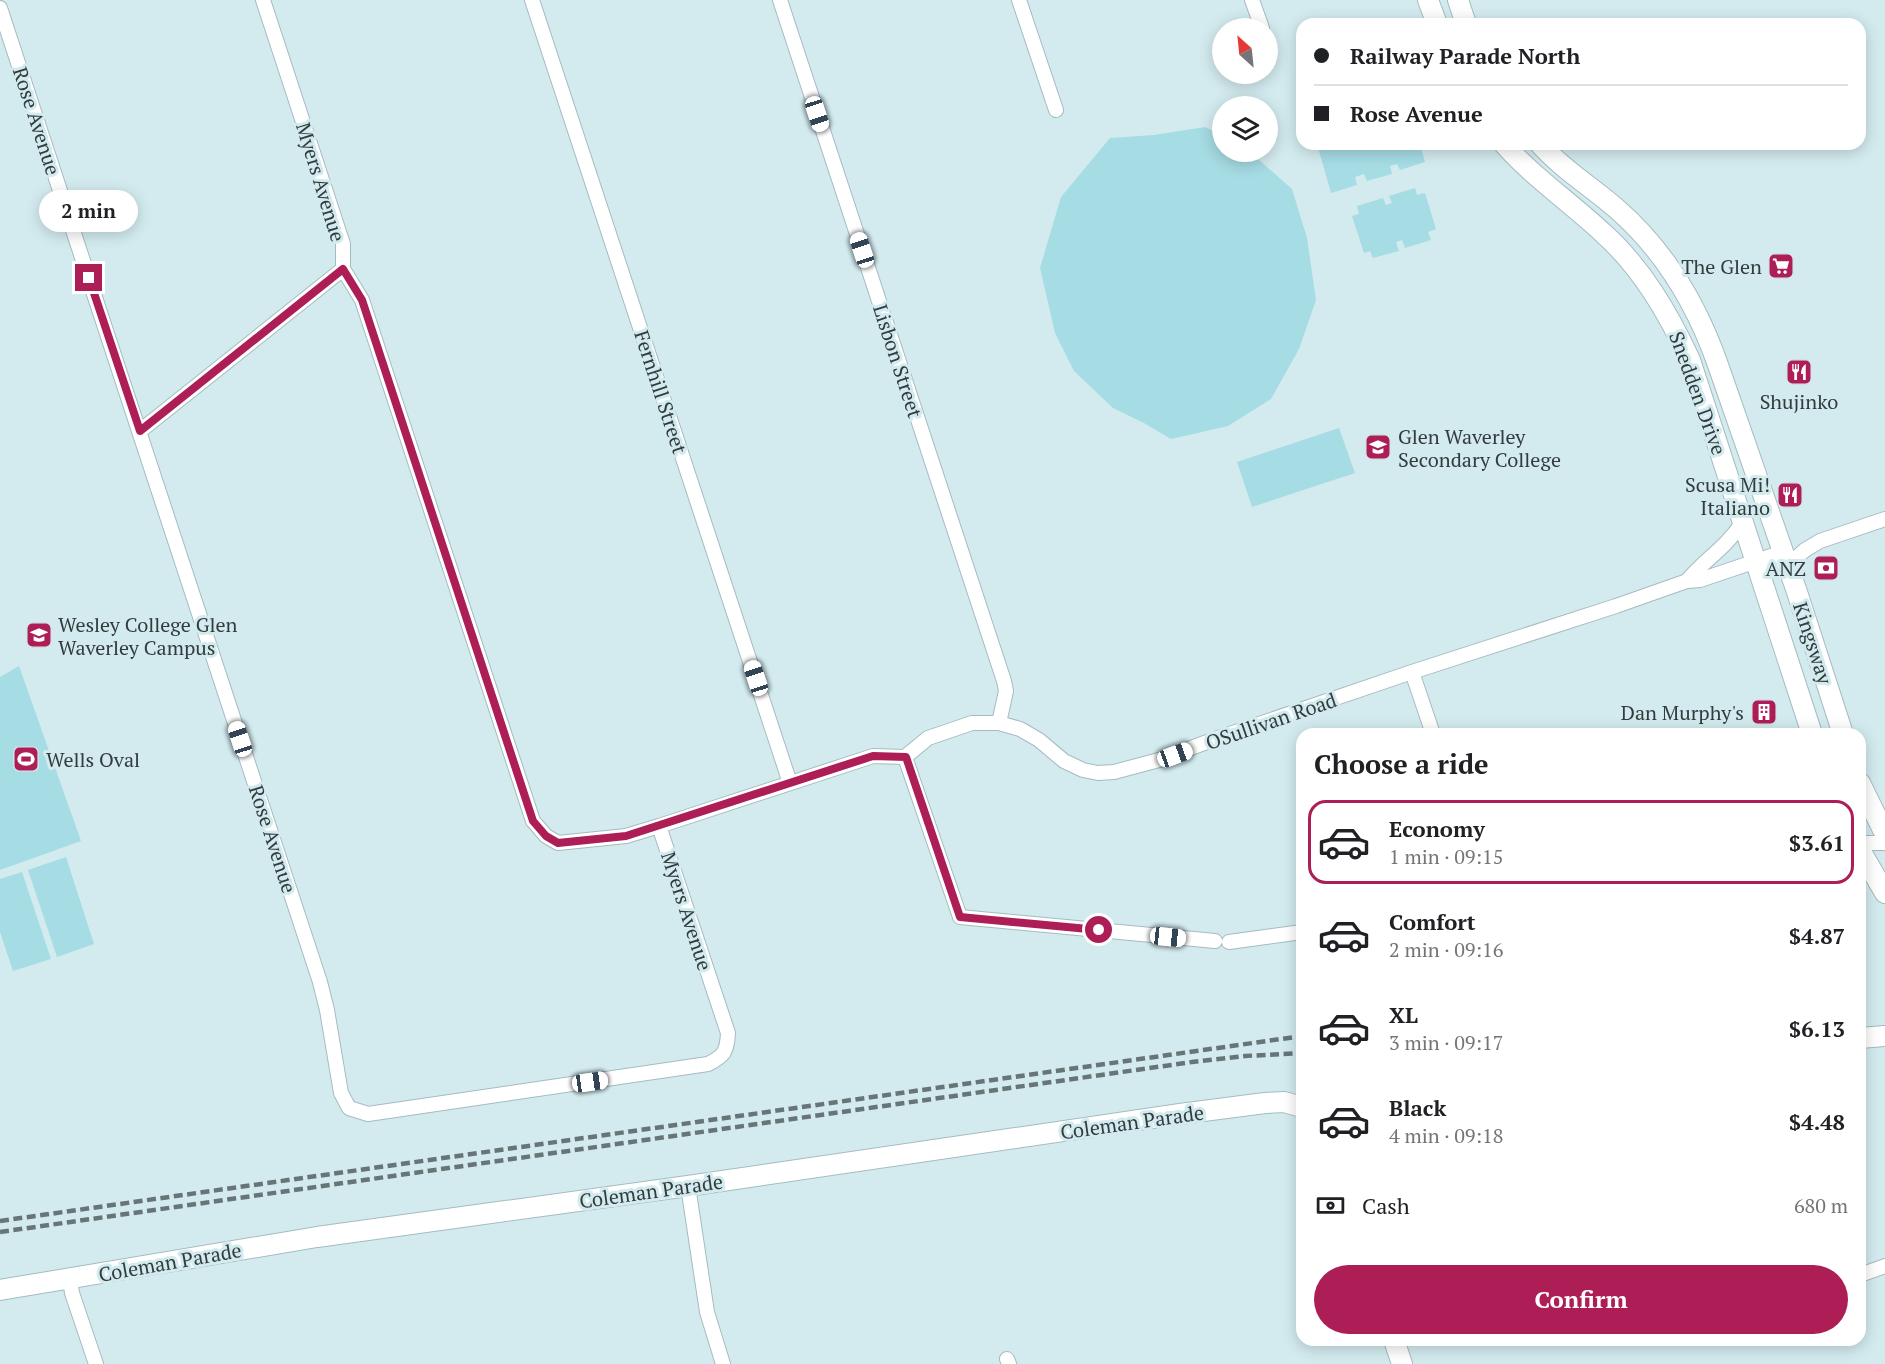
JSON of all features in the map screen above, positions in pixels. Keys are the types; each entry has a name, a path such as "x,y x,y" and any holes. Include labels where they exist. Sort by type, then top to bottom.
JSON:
{"street":[{"name":"Myers Avenue","path":"263,0 343,244 343,269 362,300 533,821 546,836 558,843 626,836 659,826 728,1034 727,1047 721,1058"},
{"name":"Fernhill Street","path":"532,0 790,783"},
{"name":"Lisbon Street","path":"780,0 1004,681 1006,691 999,723"},
{"path":"1019,0 1056,110"},
{"path":"1252,0 1258,18"},
{"path":"1428,0 1435,18"},
{"path":"1458,0 1464,18"},
{"name":"Rose Avenue","path":"0,8 320,982 341,1093 349,1108 368,1114 708,1064 721,1058"},
{"name":"Snedden Drive","path":"1510,150 1537,177 1592,222 1618,247 1644,278 1663,307 1690,360 1755,562"},
{"name":"Snedden Drive","path":"1546,150 1631,221 1675,274 1708,336 1785,559"},
{"path":"140,431 343,269"},
{"name":"OSullivan Road","path":"906,757 928,738 972,723 999,723 1020,729 1039,740 1064,761 1083,770 1098,773 1114,772 1159,760 1412,672 1687,581 1700,580 1755,562 1785,559 1820,541 1885,519"},
{"name":"OSullivan Road","path":"1687,581 1695,571 1727,545 1742,523"},
{"name":"Kingsway","path":"1785,559 1841,728"},
{"name":"Kingsway","path":"1755,562 1810,728"},
{"path":"1412,672 1431,728"},
{"path":"659,826 873,756 906,757 960,917 1222,942 1296,933"},
{"path":"1866,795 1885,834"},
{"path":"1866,843 1885,843"},
{"path":"1866,860 1885,893"},
{"path":"1866,1037 1885,1035"},
{"name":"Coleman Parade","path":"0,1290 317,1237 1255,1104 1284,1102 1296,1105"},
{"path":"688,1186 707,1312 723,1364"},
{"path":"1866,1273 1885,1266"},
{"path":"70,1279 72,1293 96,1364"},
{"path":"1396,1346 1402,1364"}],"shaded area":[{"path":"1205,127 1212,130 1212,162 1261,162 1292,189 1307,238 1316,300 1299,349 1271,399 1228,426 1171,439 1113,408 1074,371 1055,333 1040,268 1061,197 1110,138 1154,135"},
{"path":"1319,150 1422,150 1425,162 1400,170 1397,164 1390,166 1392,174 1367,181 1364,174 1355,177 1357,185 1331,193"},
{"path":"1415,188 1417,195 1425,193 1436,229 1428,232 1431,240 1405,248 1402,240 1396,242 1399,251 1373,258 1370,251 1364,253 1352,216 1359,214 1357,206 1383,198 1386,205 1392,203 1389,196"},
{"path":"1339,428 1355,473 1252,507 1237,462"},
{"name":"Wells Oval","path":"19,666 81,841 0,870 0,677"},
{"path":"66,857 94,944 57,957 28,870"},
{"path":"22,872 51,959 13,971 0,932 0,879"}],"railway":[{"path":"0,1221 1296,1037"},
{"path":"0,1232 1192,1062 1296,1053"}],"place":[{"name":"The Glen","path":"1781,266"},
{"name":"Shujinko","path":"1799,372"},
{"name":"Glen Waverley Secondary College","path":"1378,447"},
{"name":"Scusa Mi! Italiano","path":"1790,495"},
{"name":"ANZ","path":"1826,568"},
{"name":"Wesley College Glen Waverley Campus","path":"39,635"},
{"name":"Dan Murphy's","path":"1764,712"},
{"name":"Wells Oval","path":"26,759"}],"route":[{"path":"89,278 140,431 343,269 362,300 533,821 546,836 558,843 626,836 873,756 906,757 960,917 1099,930"}]}
